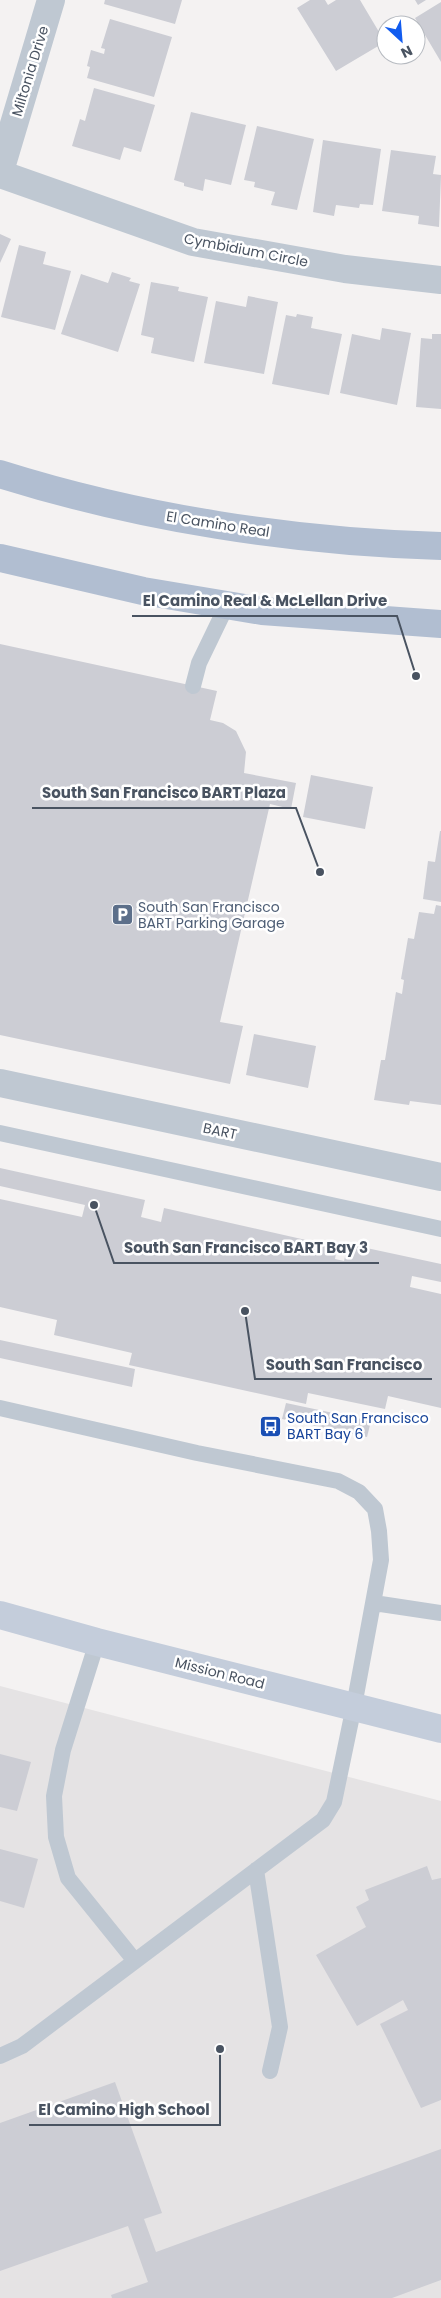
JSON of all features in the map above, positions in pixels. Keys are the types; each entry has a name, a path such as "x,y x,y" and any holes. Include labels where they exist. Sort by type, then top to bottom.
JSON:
{"main road":[{"name":"El Camino Real","path":"0,474 39,486 163,515 311,538 392,545 441,546"},
{"path":"0,558 143,591 262,611 441,624"},
{"name":"Mission Road","path":"0,1615 97,1642 441,1729"}],"street":[{"name":"Miltonia Drive","path":"0,172 51,0"},
{"name":"Cymbidium Circle","path":"0,172 193,242 345,269 441,280"},
{"name":"BART","path":"0,1082 441,1177"}],"lane":[{"path":"194,686 199,663 227,605"},
{"path":"0,1133 441,1229"},
{"path":"0,1408 197,1453 338,1481 359,1492 375,1509 381,1560 334,1802 323,1820 22,2046 0,2056"},
{"path":"374,1603 441,1613"},
{"path":"97,1642 62,1750 54,1796 56,1837 68,1878 135,1961"},
{"path":"256,1870 280,2027 270,2071"}],"shaded area":[{"path":"0,1686 441,1801 441,2298 0,2298"}],"building":[{"path":"105,0 182,0 175,24 104,4"},
{"path":"310,0 325,0 328,5 336,0 360,0 376,27 376,47 336,71 297,8"},
{"path":"415,0 426,0 418,5"},
{"path":"441,2 441,62 426,37 426,15 420,15"},
{"path":"110,19 172,37 154,97 87,78 90,67 87,66 91,50 104,54 105,49 101,48"},
{"path":"94,88 155,105 141,152 124,147 120,160 72,146 80,119 85,121"},
{"path":"191,112 246,125 231,185 205,179 203,191 184,186 184,183 174,180"},
{"path":"257,126 314,139 297,210 271,205 275,192 254,187 255,182 244,180"},
{"path":"323,140 381,149 373,205 360,204 359,208 336,205 334,216 313,212"},
{"path":"391,150 436,156 433,174 441,175 439,227 418,224 419,216 382,211"},
{"path":"0,234 11,239 0,263"},
{"path":"19,245 46,252 43,264 71,271 55,330 1,317"},
{"path":"112,272 131,278 129,281 140,284 118,352 61,334 81,274 108,283"},
{"path":"151,282 179,287 178,291 208,297 194,362 151,353 154,338 141,335"},
{"path":"248,296 278,302 264,374 204,363 216,301 246,307"},
{"path":"297,314 313,317 311,328 342,334 329,395 272,384 286,315 296,317"},
{"path":"382,328 411,333 397,405 340,393 352,334 380,340"},
{"path":"432,334 441,334 441,409 416,407 421,338 432,339"},
{"name":"South San Francisco BART Parking Garage","path":"0,644 217,691 210,720 223,723 236,731 246,752 244,773 296,783 291,809 270,804 220,1022 243,1026 230,1084 0,1035"},
{"path":"311,775 373,787 365,829 303,817"},
{"path":"440,831 441,902 423,899 428,861 435,862"},
{"path":"436,905 441,906 441,1105 410,1101 409,1105 374,1100 381,1060 385,1060 396,992 402,994 404,980 401,979 408,938 414,939 419,912 434,914"},
{"path":"254,1034 316,1046 308,1088 246,1075"},
{"path":"0,1168 145,1200 141,1217 161,1222 164,1208 337,1247 335,1259 344,1261 348,1244 441,1264 441,1282 412,1276 410,1287 441,1294 441,1408 388,1396 385,1409 308,1393 306,1404 129,1365 132,1353 54,1335 57,1320 0,1307 0,1199 82,1217 85,1205 0,1186"},
{"path":"0,1340 135,1369 132,1387 0,1358"},
{"path":"286,1403 371,1421 367,1437 282,1419"},
{"path":"0,1754 31,1762 17,1811 0,1807"},
{"path":"0,1849 38,1859 24,1908 0,1901"},
{"path":"427,1866 432,1880 441,1878 441,2100 421,2108 380,2024 408,2010 403,2000 357,2026 316,1955 366,1927 356,1907 369,1900 365,1890"},
{"path":"115,2082 162,2213 144,2219 156,2252 441,2149 441,2280 392,2298 112,2298 111,2295 148,2282 128,2226 0,2271 0,2123"}],"place":[{"name":"El Camino Real & McLellan Drive","path":"416,676"},
{"name":"South San Francisco BART Plaza","path":"320,872"},
{"name":"South San Francisco BART Parking Garage","path":"122,915"},
{"name":"South San Francisco BART Bay 3","path":"94,1205"},
{"name":"South San Francisco","path":"245,1311"},
{"name":"South San Francisco BART Bay 6","path":"271,1426"},
{"name":"El Camino High School","path":"220,2049"}]}
